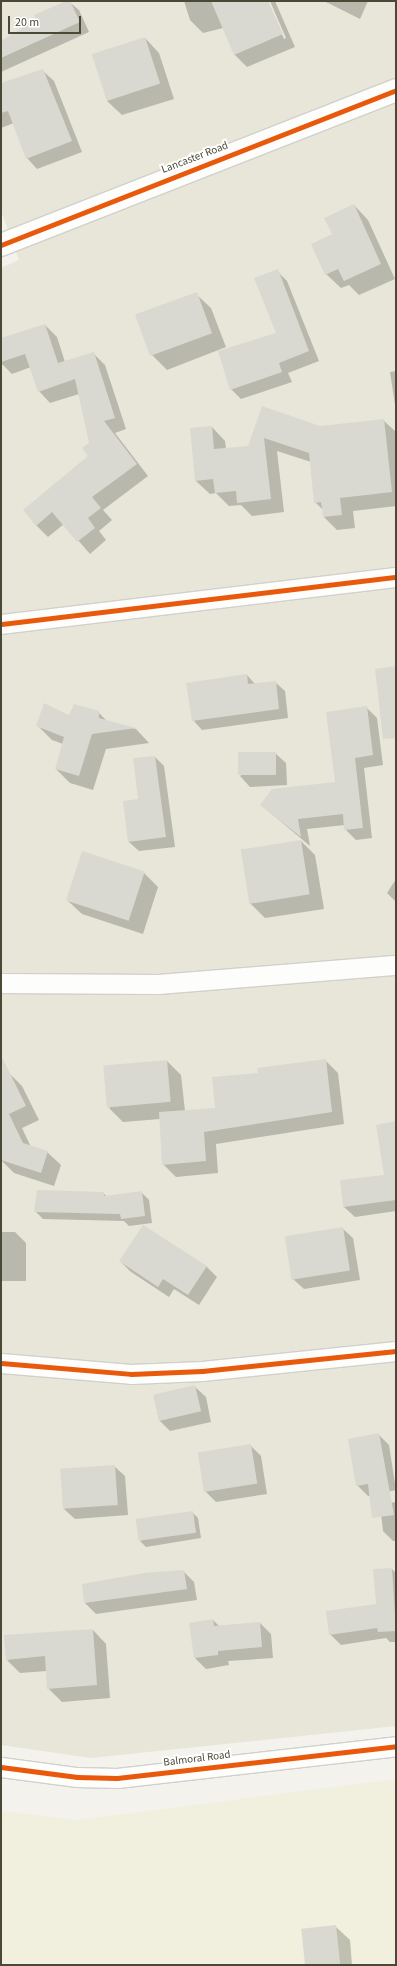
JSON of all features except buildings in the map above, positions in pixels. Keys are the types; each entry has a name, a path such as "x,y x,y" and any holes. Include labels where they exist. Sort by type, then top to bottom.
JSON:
{"street":[{"name":"Lancaster Road","path":"1,245 396,90"},
{"path":"1,624 396,577"},
{"path":"1,983 158,984 396,965"},
{"path":"1,1362 131,1374 202,1371 396,1351"},
{"name":"Balmoral Road","path":"1,1767 77,1777 117,1778 396,1746"}],"shaded area":[{"path":"1,1 396,1 396,1726 91,1758 1,1745 1,268 19,260 1,211"},
{"path":"396,1779 396,1965 1,1965 1,1811 77,1820"}],"cycle path":[{"path":"1,245 396,90"},
{"path":"1,624 396,577"},
{"path":"1,1363 131,1374 202,1371 396,1351"},
{"path":"1,1767 77,1777 117,1778 396,1746"}]}
